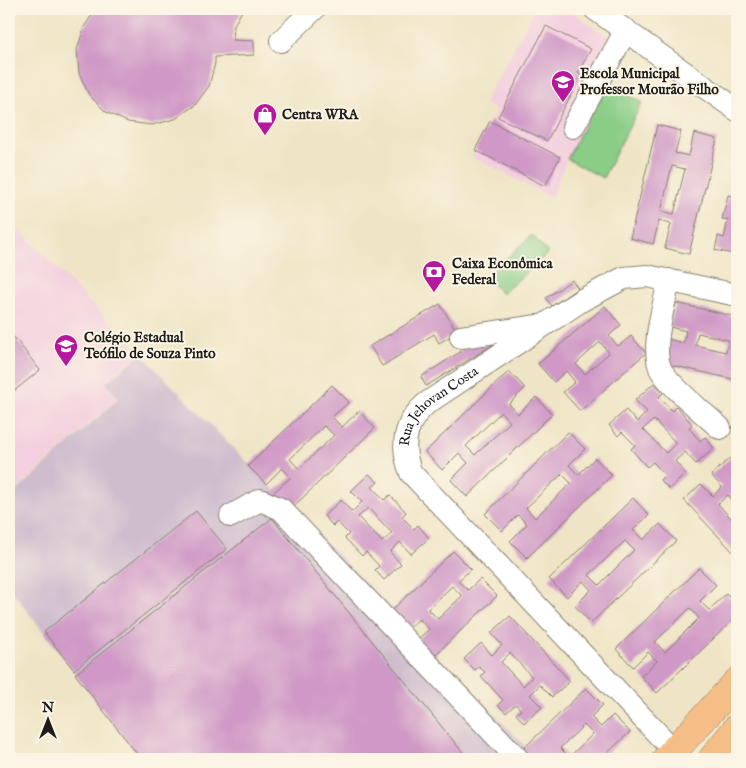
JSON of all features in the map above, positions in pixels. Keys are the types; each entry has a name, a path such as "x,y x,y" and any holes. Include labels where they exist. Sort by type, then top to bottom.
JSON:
{"main road":[{"path":"669,755 737,682"},
{"path":"712,759 737,728"}],"street":[{"path":"282,41 314,9"},
{"path":"595,9 737,110"},
{"path":"573,127 626,30"},
{"name":"Rua Jehovan Costa","path":"669,755 412,473 408,465 405,445 414,414 582,300 624,278 647,276 737,295"},
{"path":"669,280 658,335 660,368 720,428"},
{"path":"461,337 544,325"},
{"path":"231,516 260,500 282,509 518,759"}],"shaded area":[{"name":"Escola Municipal Professor Mourão Filho","path":"535,9 567,9 612,39 606,84 642,102 603,178 567,160 551,197 472,157 497,110 484,103"},
{"name":"Colégio Estadual Teófilo de Souza Pinto","path":"9,220 140,353 105,381 117,399 9,496"},
{"path":"141,354 538,759 141,759 9,587 9,498 118,399 106,382"}],"green space":[{"path":"606,84 642,102 603,178 567,159"},
{"path":"532,235 548,253 502,294 486,277"}],"building":[{"path":"96,9 243,9 234,25 233,40 254,41 254,55 215,57 209,86 195,105 175,119 152,125 128,122 106,112 89,95 79,73 77,50 84,27"},
{"path":"546,26 591,49 578,73 581,75 547,141 498,117"},
{"path":"490,121 560,157 545,186 475,150"},
{"path":"657,125 681,131 675,153 689,156 694,133 717,139 689,254 665,248 671,224 659,221 653,244 630,238","holes":["672,166 685,169 674,214 661,211"]},
{"path":"735,165 737,166 737,179 732,178"},
{"path":"737,192 737,255 715,250 718,236 724,238 728,220 722,219 728,195 735,196"},
{"path":"572,280 578,288 552,306 546,298"},
{"path":"676,303 737,317 737,380 662,363 668,339 683,343 686,331 670,327","holes":["698,333 729,340 726,352 695,345"]},
{"path":"440,304 457,332 439,343 434,334 382,366 370,346"},
{"path":"605,306 621,325 609,336 618,346 631,336 646,353 580,411 563,392 575,382 566,371 554,382 538,364","holes":["600,342 609,353 585,374 576,364"]},
{"path":"9,331 40,370 9,395"},
{"path":"488,334 494,344 426,386 421,377"},
{"path":"509,371 525,388 509,404 518,414 536,397 552,414 467,497 451,480 468,463 459,453 442,470 425,452","holes":["501,412 510,422 475,455 466,446"]},
{"path":"654,383 663,393 659,397 672,411 676,406 692,424 689,428 700,441 705,437 714,448 696,464 685,452 675,461 686,474 669,489 660,480 665,475 653,462 647,467 631,449 635,445 622,432 618,436 609,425 626,410 637,422 647,412 635,400","holes":["654,420 676,443 666,453 643,429"]},
{"path":"332,385 349,402 332,417 342,427 359,411 375,428 290,510 273,493 291,477 282,468 266,484 248,466","holes":["324,426 334,435 299,469 290,459"]},
{"path":"568,432 585,449 569,465 578,475 595,458 612,475 527,558 510,541 527,524 518,515 502,531 485,514","holes":["562,474 571,483 535,518 526,508"]},
{"path":"730,458 737,466 737,505 728,495 718,504 737,525 737,556 684,500 701,484 713,496 722,487 711,475"},
{"path":"369,474 378,482 372,487 384,500 390,495 406,512 402,517 414,529 418,525 429,538 411,554 400,542 390,552 401,564 384,580 375,570 379,566 366,552 362,556 345,538 349,534 337,522 333,526 324,516 341,500 352,512 362,502 351,491","holes":["368,508 392,533 382,542 358,517"]},
{"path":"633,498 649,515 633,530 643,540 660,524 676,541 591,623 575,606 591,590 583,581 567,597 549,579","holes":["625,541 634,550 599,585 589,575"]},
{"path":"196,511 227,549 74,670 44,632"},
{"path":"272,518 468,759 141,759 75,674"},
{"path":"453,551 471,569 458,581 468,590 480,579 497,596 433,657 417,640 429,629 419,619 407,630 390,612","holes":["452,586 462,596 438,619 428,609"]},
{"path":"699,568 716,585 700,601 709,610 726,594 737,605 737,616 657,693 641,676 657,661 648,652 633,667 616,649","holes":["690,608 699,618 665,652 655,642"]},
{"path":"510,616 570,681 552,697 540,685 530,695 542,707 524,723 516,714 521,710 516,704 506,713 498,705 503,700 481,676 485,672 479,667 475,670 464,659 481,643 492,655 502,645 491,633","holes":["510,653 532,677 523,686 501,662"]},
{"path":"586,688 603,705 591,717 601,727 613,715 630,732 601,759 555,759 552,756 548,759 533,759 523,749","holes":["584,725 593,734 569,757 560,748"]}],"place":[{"name":"Escola Municipal Professor Mourão Filho","path":"563,103"},
{"name":"Centra WRA","path":"265,136"},
{"name":"Caixa Econômica Federal","path":"434,293"},
{"name":"Colégio Estadual Teófilo de Souza Pinto","path":"66,367"}]}
